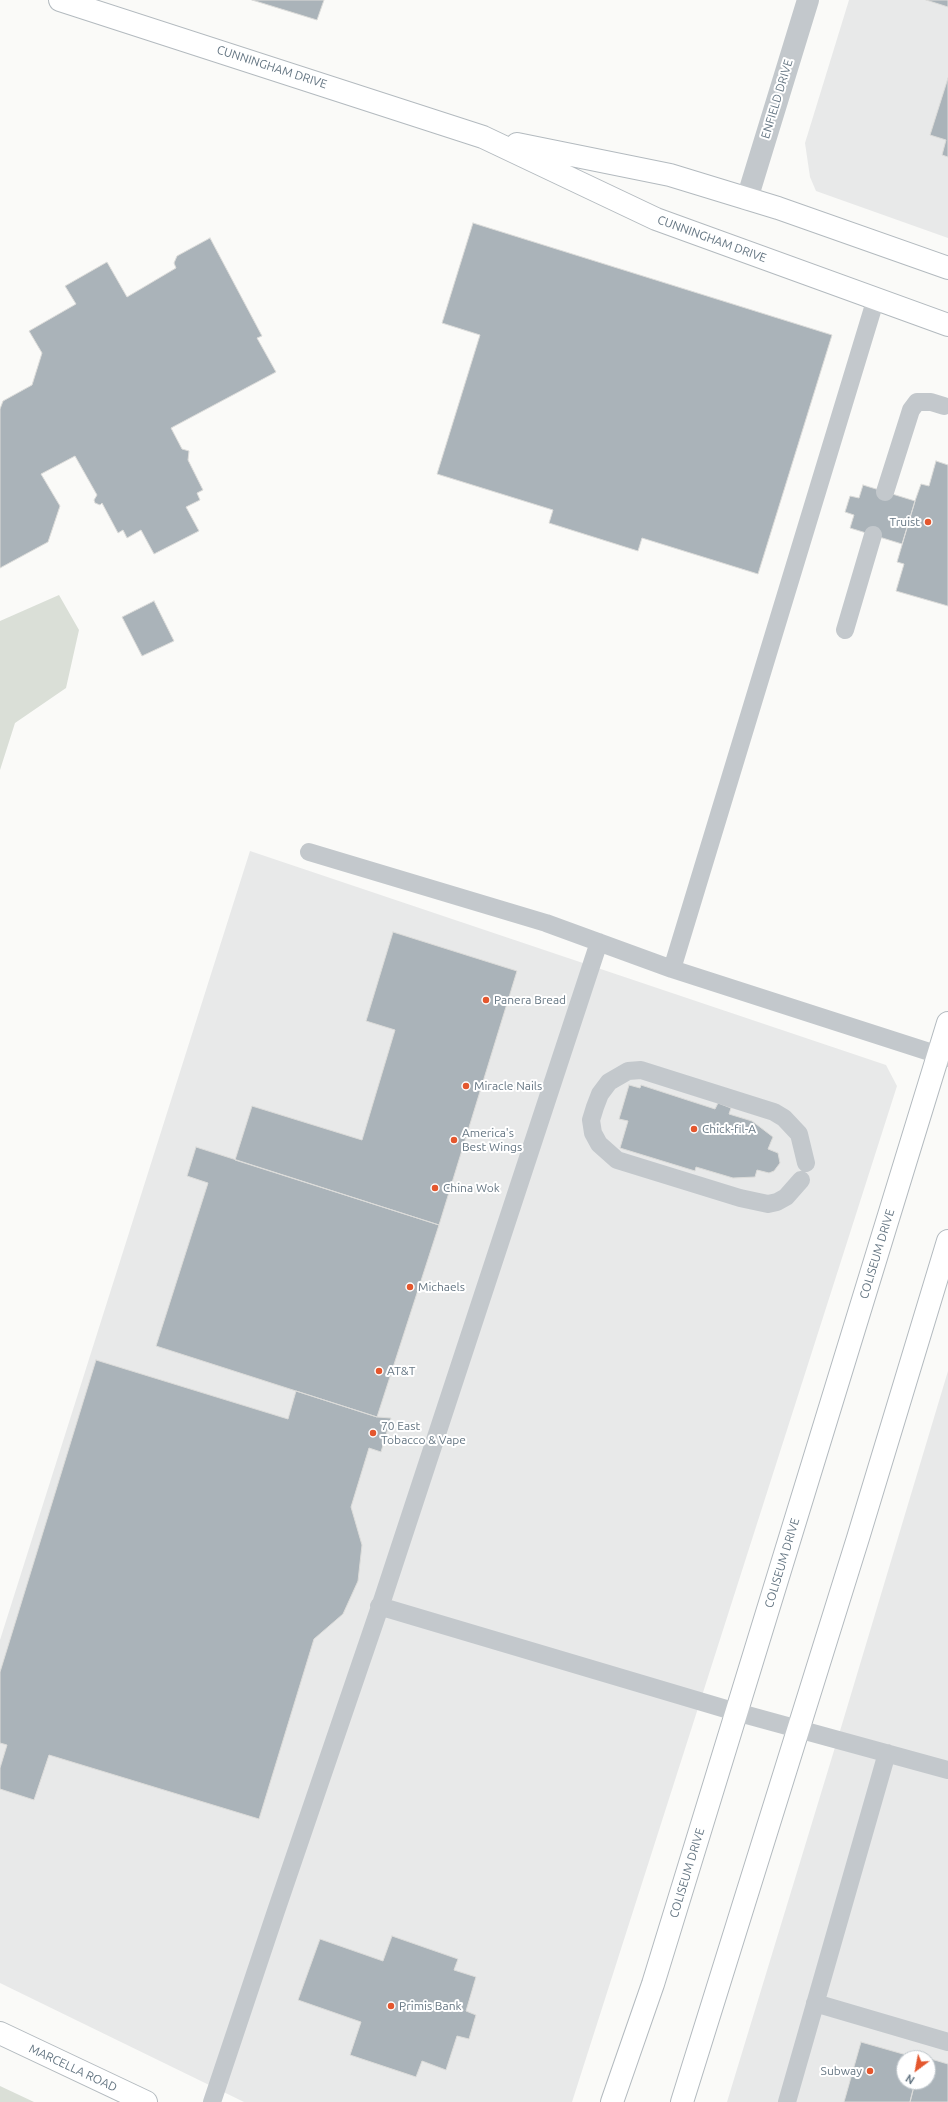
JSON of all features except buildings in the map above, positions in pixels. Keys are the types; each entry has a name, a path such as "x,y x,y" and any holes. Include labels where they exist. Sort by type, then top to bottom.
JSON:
{"street":[{"name":"CUNNINGHAM DRIVE","path":"60,0 483,137 670,175 747,198 948,268"},
{"name":"ENFIELD DRIVE","path":"747,198 808,0"},
{"name":"CUNNINGHAM DRIVE","path":"483,137 656,219 948,325"},
{"name":"COLISEUM DRIVE","path":"612,2102 653,1984 736,1712 943,1057 948,1023"},
{"path":"682,2102 948,1241"},
{"name":"MARCELLA ROAD","path":"0,2033 146,2102"}],"lane":[{"path":"672,969 876,298"},
{"path":"886,492 911,410 917,402 931,402 944,406"},
{"path":"845,630 873,535"},
{"path":"309,852 546,923 672,969 943,1057"},
{"path":"212,2102 379,1606 599,942"},
{"path":"801,1180 786,1197 777,1202 768,1204 740,1198 617,1160 599,1144 593,1133 591,1120 595,1106 609,1082 628,1071 640,1070 774,1112 784,1118 799,1134 806,1163"},
{"path":"379,1606 736,1712 948,1770"},
{"path":"786,2102 887,1753"},
{"path":"815,2003 948,2042"}],"shaded area":[{"path":"849,0 948,0 948,238 816,191 810,177 805,143"},
{"path":"59,595 79,630 66,688 15,723 0,770 0,621"},
{"path":"250,851 886,1065 897,1086 572,2102 244,2102 0,1983 0,1640"},
{"path":"948,1371 948,2102 727,2102 843,1721"},
{"path":"0,2086 34,2102 0,2102"}],"place":[{"name":"Truist","path":"928,522"},
{"name":"Panera Bread","path":"486,1000"},
{"name":"Miracle Nails","path":"466,1086"},
{"name":"Chick-fil-A","path":"694,1129"},
{"name":"America's Best Wings","path":"454,1140"},
{"name":"China Wok","path":"435,1188"},
{"name":"Michaels","path":"410,1287"},
{"name":"AT&T","path":"379,1371"},
{"name":"70 East Tobacco & Vape","path":"373,1433"},
{"name":"Primis Bank","path":"391,2006"},
{"name":"Subway","path":"870,2071"}]}
